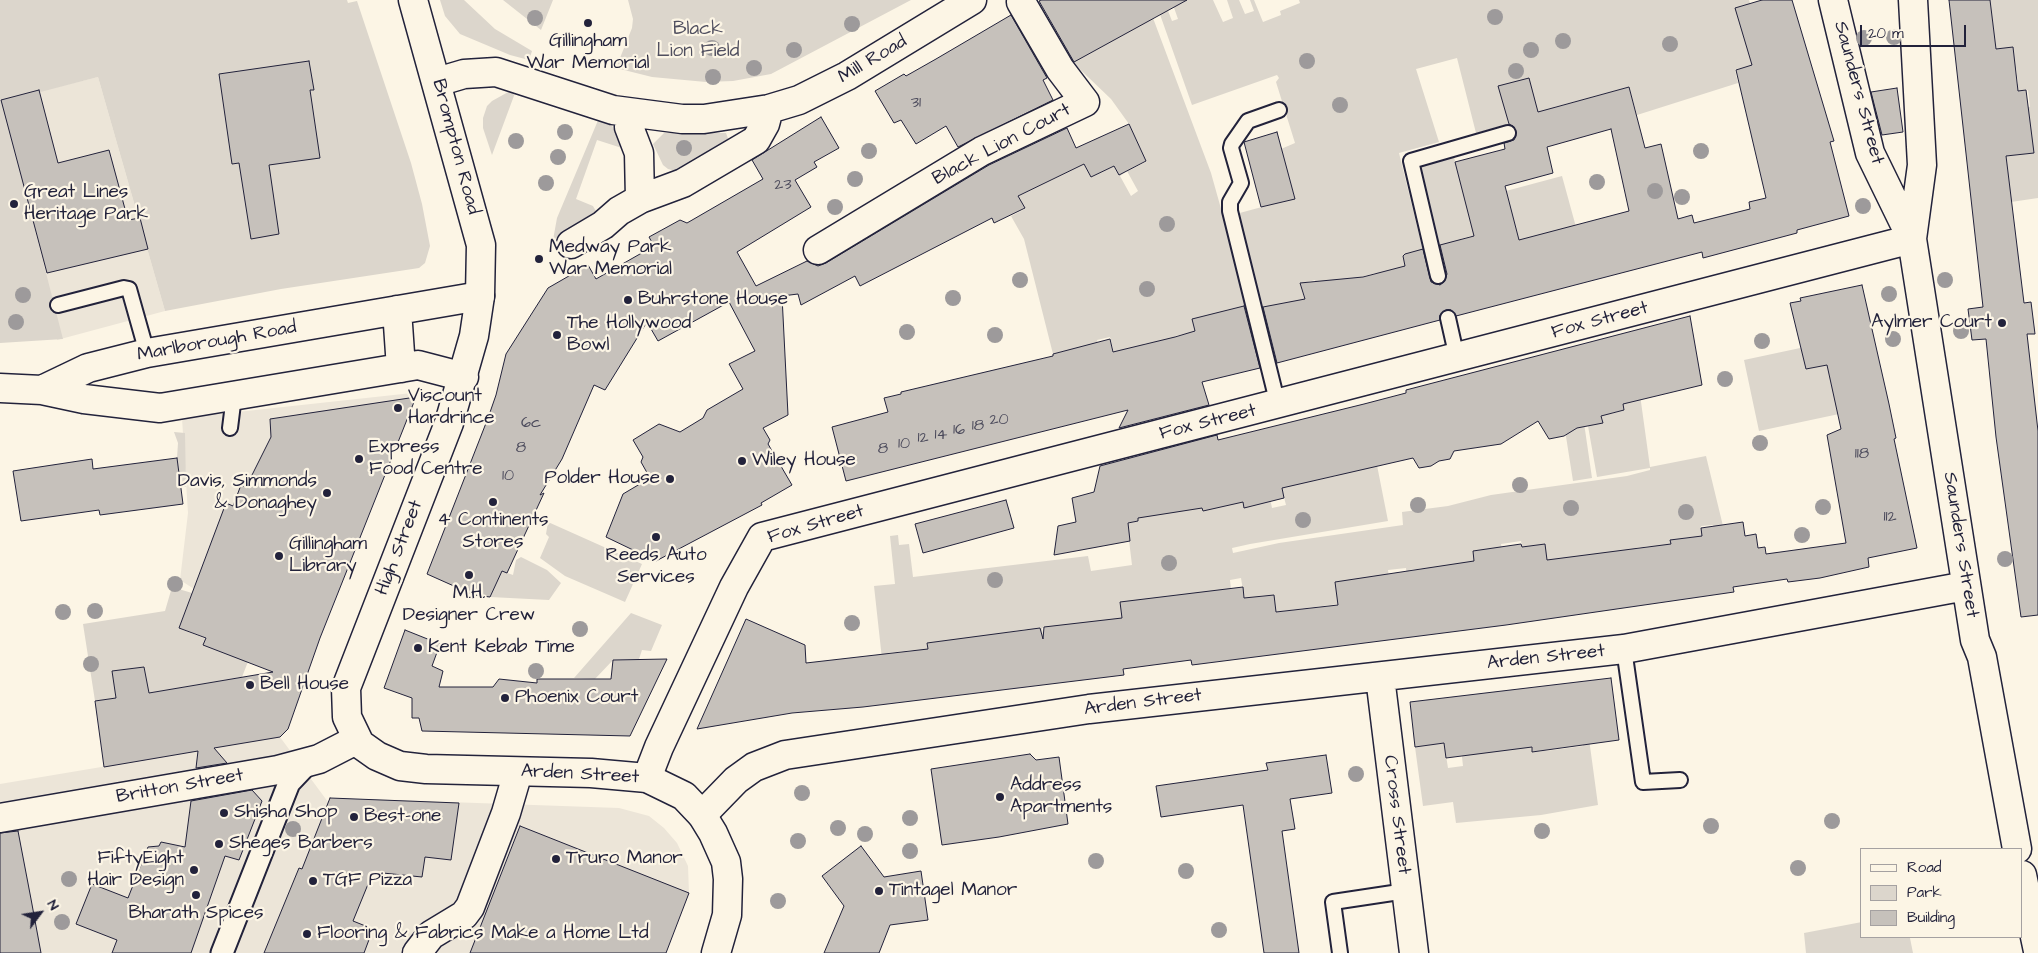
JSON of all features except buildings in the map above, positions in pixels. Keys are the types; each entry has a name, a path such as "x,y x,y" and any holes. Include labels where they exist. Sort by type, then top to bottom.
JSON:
{"street":[{"name":"Brompton Road","path":"413,0 481,245 480,296"},
{"name":"Mill Road","path":"437,82 464,74 496,72 613,110 682,119 704,119 768,109 799,100 847,76 972,0"},
{"name":"Saunders Street","path":"1833,0 1870,153 1912,239"},
{"name":"Saunders Street","path":"1913,0 1922,165 1912,239 1975,640 1982,657 2017,848"},
{"name":"Black Lion Court","path":"818,250 982,151 1085,102 1060,68 1021,2"},
{"path":"571,244 604,225 619,210 640,199 683,183 756,140 765,124 768,109"},
{"path":"633,113 629,127 639,153 640,199"},
{"name":"Fox Street","path":"648,778 659,747 730,595 762,537 1278,405 1912,239"},
{"name":"Marlborough Road","path":"42,390 88,368 147,353 480,296"},
{"name":"High Street","path":"356,740 347,716 346,688 449,424 464,377 474,336 480,296"},
{"path":"397,310 401,368"},
{"name":"Marlborough Road","path":"0,388 42,390 84,399 149,408 234,396 418,365 464,377"},
{"name":"Arden Street","path":"356,740 377,756 400,766 648,778 684,796 702,815 736,780 754,767 785,755 1089,709 1624,649 1966,586"},
{"name":"Cross Street","path":"1380,677 1414,953"},
{"name":"Britton Street","path":"0,818 308,763 334,754 356,740"},
{"path":"222,953 289,783 308,763"},
{"path":"417,953 431,935 464,915 470,907 506,813 518,772"},
{"path":"702,815 720,843 728,879 727,915 716,953"},
{"path":"2023,880 2038,951"}],"lane":[{"path":"1278,405 1230,211 1230,202 1241,183 1231,148 1232,144 1248,121 1279,110"},
{"path":"1438,276 1411,161 1508,133"},
{"path":"58,305 124,288 129,289 147,353"},
{"path":"1448,318 1457,358"},
{"path":"230,428 234,396"},
{"path":"1624,649 1643,782 1680,780"},
{"path":"1340,953 1333,902 1406,891"}],"shaded area":[{"path":"98,77 165,311 57,340 0,124 0,101"},
{"path":"412,393 408,414 320,638 202,594 180,580 188,513 182,418"},
{"path":"280,737 328,802 335,798 619,808 649,816 664,828 677,843 688,866 689,893 666,953 0,953 0,784"}],"green space":[{"path":"0,0 347,0 348,3 357,1 411,163 422,204 430,246 425,263 419,268 281,289 165,311 98,77 2,102 63,339 0,343"},
{"path":"440,0 464,0 495,29 532,51 529,60 510,55 460,34 445,16"},
{"path":"503,0 553,0 541,30"},
{"name":"Black Lion Field","path":"628,0 911,0 771,74 733,81 706,82 652,77 616,68 632,28 633,19"},
{"path":"1179,0 1213,0 1223,22 1233,18 1227,0 1239,0 1245,14 1254,11 1250,0 1254,0 1263,22 1281,15 1280,11 1300,3 1299,0 1749,0 1767,61 1735,70 1738,83 1637,115 1629,87 1555,107 1543,133 1537,109 1507,117 1508,124 1476,133 1457,58 1416,69 1439,142 1399,153 1430,279 1427,280 1405,255 1410,284 1382,291 1376,273 1361,277 1365,295 1322,306 1315,280 1300,284 1304,297 1308,296 1312,309 1290,302 1269,306 1272,319 1263,321 1236,214 1295,198 1281,149 1295,143 1276,82 1279,78 1277,75 1192,105 1157,6 1165,3 1172,21 1178,19 1172,2"},
{"path":"1990,0 2038,0 2038,198 2011,202 2006,156 2033,153 2001,110 2030,107 2028,90 1999,93 1998,86 2018,84 2016,68 1997,70 2014,61 2013,48 1996,49"},
{"path":"1153,18 1211,173 1248,305 1227,310 1232,330 1226,331 1221,312 1192,319 1197,339 1190,333 1175,336 1179,353 1159,359 1155,342 1144,344 1118,369 1110,337 1097,340 1099,348 1072,382 1064,351 1053,354 1024,239 1011,216 1025,209 1018,196 1084,164 1091,177 1123,162 1127,171 1146,162 1129,124 1111,99 1066,56","holes":["1127,171 1138,191 1131,196 1120,176"]},
{"path":"510,91 515,93 492,155 483,128 483,118 487,106 492,101"},
{"path":"599,118 611,124 625,149 597,140 576,199 593,206 598,215 553,240 557,218"},
{"path":"664,133 726,133 730,144 676,171 668,169 663,165 653,144"},
{"path":"1454,157 1463,191 1487,186 1476,252 1471,236 1461,239 1465,251 1448,244 1437,247 1420,169 1422,165"},
{"path":"1562,176 1576,227 1519,240 1506,191"},
{"path":"1833,341 1806,369 1827,365 1839,414 1759,431 1744,360"},
{"path":"1637,373 1650,467 1706,456 1723,526 1714,528 1713,525 1701,526 1703,540 1691,537 1671,540 1673,560 1654,563 1651,546 1636,548 1638,564 1547,561 1545,544 1522,547 1521,541 1501,544 1507,582 1492,548 1473,551 1478,587 1427,568 1409,570 1412,588 1408,589 1406,568 1388,570 1389,578 1338,604 1276,612 1274,595 1259,596 1247,616 1241,578 1230,580 1234,617 1179,595 1164,597 1123,625 1042,628 1044,644 1030,646 1027,629 1002,633 1004,649 953,655 951,640 927,643 929,658 915,663 913,650 888,653 889,666 883,668 874,586 895,584 890,536 898,535 899,545 909,544 913,577 1088,556 1091,571 1132,565 1127,524 1138,521 1136,508 1198,487 1203,510 1213,508 1264,470 1272,508 1286,505 1280,482 1307,459 1313,481 1336,476 1331,452 1373,445 1388,521 1250,544 1232,548 1233,553 1279,543 1403,525 1402,512 1448,506 1491,495 1627,476 1650,470 1650,468 1597,477 1588,426 1603,422 1594,382 1610,414 1624,410 1622,400"},
{"path":"1559,392 1582,409 1592,478 1573,481"},
{"path":"174,432 185,433 186,487 181,487 177,458 178,443"},
{"path":"548,522 642,564 625,602 565,576 540,558 549,537 546,534"},
{"path":"521,557 547,570 561,583 549,600 490,597 502,571 513,575 516,560"},
{"path":"172,587 192,593 179,628 206,639 204,645 232,656 251,654 242,677 149,693 144,667 112,671 116,698 95,701 83,624 165,611"},
{"path":"631,613 662,625 651,651 642,650 639,659 613,660 595,679 574,678"},
{"path":"1587,724 1598,805 1541,815 1456,823 1453,802 1423,806 1415,747 1444,743 1448,768 1463,766 1460,739 1529,730 1532,752 1554,750 1583,746 1580,725"},
{"path":"1860,922 1860,938 1910,938 1913,953 1806,953 1804,933"}],"place":[{"name":"Gillingham War Memorial","path":"588,23"},
{"name":"Great Lines Heritage Park","path":"14,204"},
{"name":"Medway Park War Memorial","path":"539,259"},
{"name":"Buhrstone House","path":"628,300"},
{"name":"Aylmer Court","path":"2002,323"},
{"name":"The Hollywood Bowl","path":"557,335"},
{"name":"Viscount Hardrince","path":"398,408"},
{"name":"Express Food Centre","path":"359,459"},
{"name":"Wiley House","path":"742,461"},
{"name":"Polder House","path":"670,479"},
{"name":"Davis, Simmonds & Donaghey","path":"327,493"},
{"name":"4 Continents Stores","path":"493,502"},
{"name":"Reeds Auto Services","path":"656,537"},
{"name":"Gillingham Library","path":"279,556"},
{"name":"M.H. Designer Crew","path":"469,575"},
{"name":"Kent Kebab Time","path":"418,648"},
{"name":"Bell House","path":"250,685"},
{"name":"Phoenix Court","path":"505,698"},
{"name":"Address Apartments","path":"1000,797"},
{"name":"Shisha Shop","path":"224,813"},
{"name":"Best-one","path":"354,817"},
{"name":"Sheges Barbers","path":"219,844"},
{"name":"Truro Manor","path":"556,859"},
{"name":"FiftyEight Hair Design","path":"194,870"},
{"name":"TGF Pizza","path":"313,881"},
{"name":"Tintagel Manor","path":"879,891"},
{"name":"Bharath Spices","path":"196,895"},
{"name":"Flooring & Fabrics Make a Home Ltd","path":"307,934"}]}
